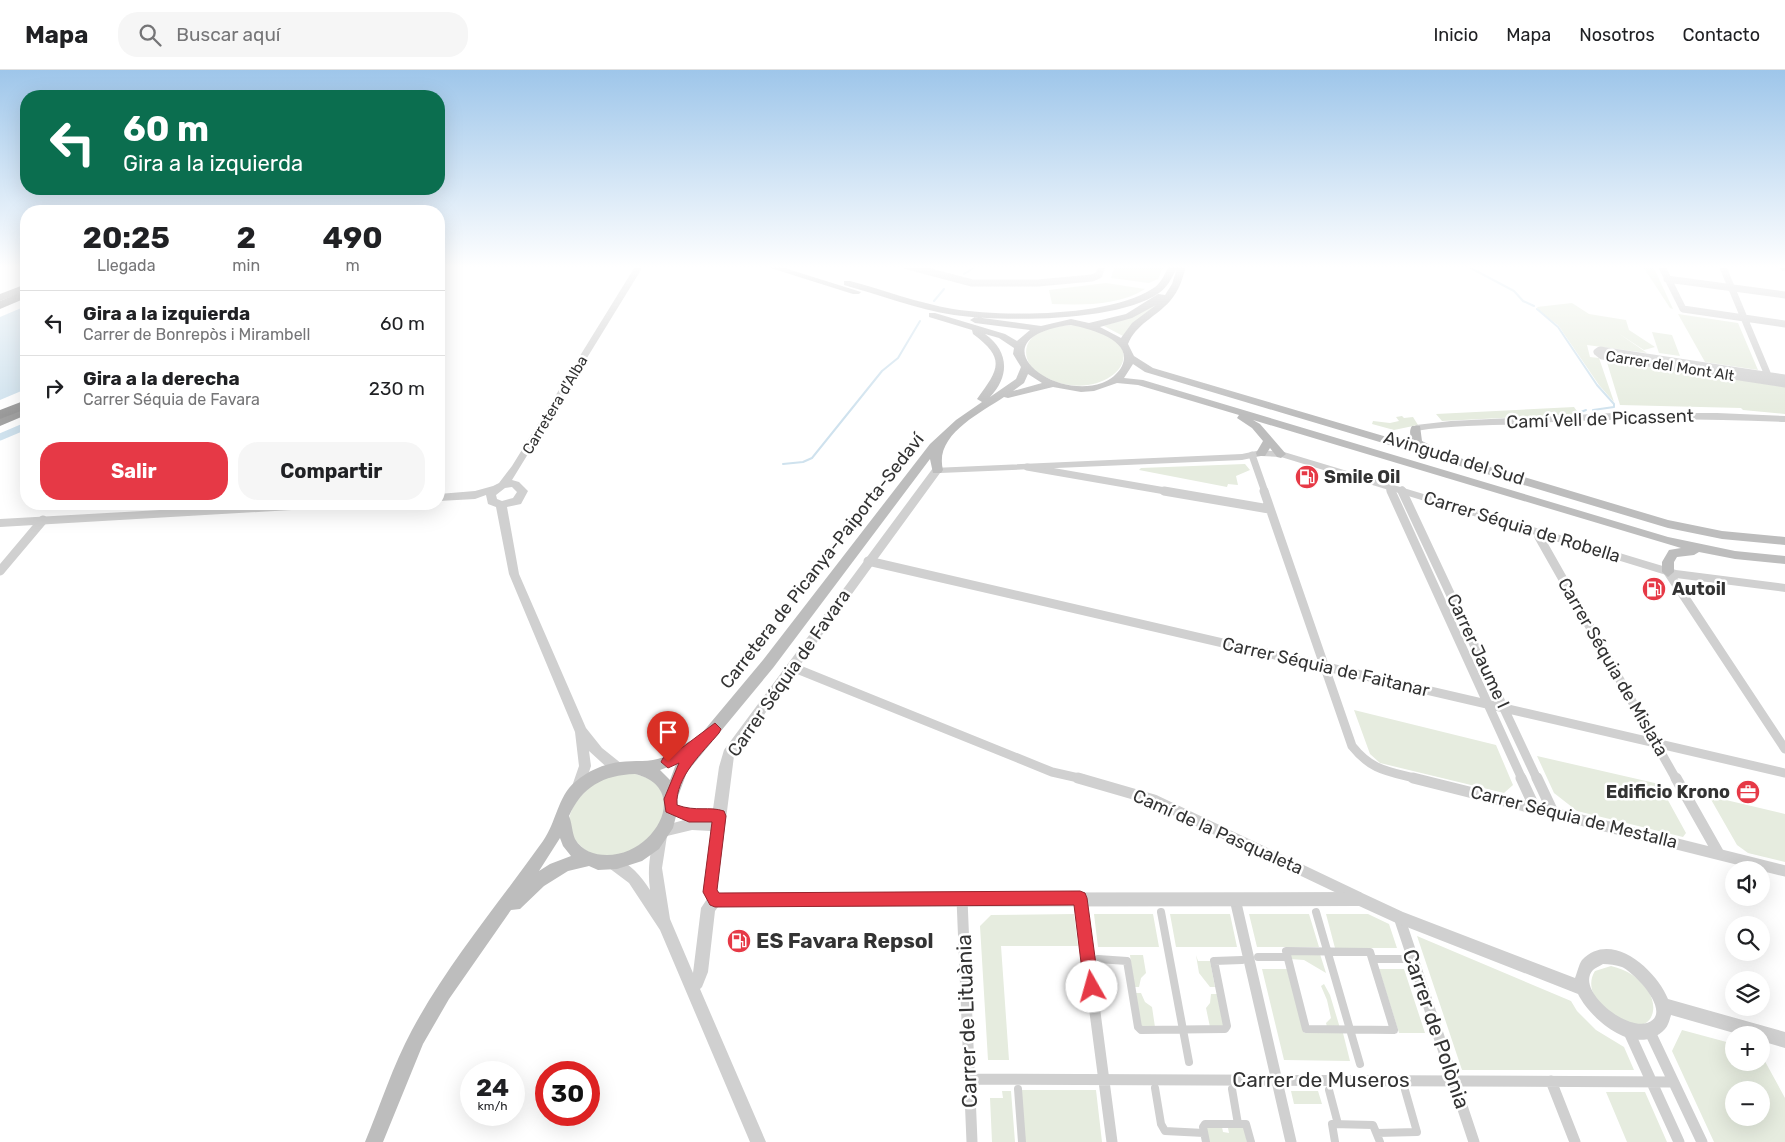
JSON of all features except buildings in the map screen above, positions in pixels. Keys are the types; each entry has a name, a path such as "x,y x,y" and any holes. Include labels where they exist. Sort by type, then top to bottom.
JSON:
{"highway":[{"path":"0,415 20,407"},
{"path":"0,422 20,413"}],"main road":[{"path":"933,315 1002,336 1020,348"},
{"path":"958,315 975,320 1039,328"},
{"path":"1089,325 1110,322 1126,315"},
{"path":"1124,345 1132,329 1148,315"},
{"path":"1071,322 1089,325 1113,335 1124,345 1128,356 1128,365 1115,380 1086,388 1052,384 1037,376 1026,367 1020,358 1020,348 1023,340 1039,328 1054,323 1071,322"},
{"path":"960,422 966,412 993,389 1001,375 1000,359 990,342 963,324"},
{"name":"Avinguda del Sud","path":"1128,356 1150,370 1668,524 1745,538 1785,541"},
{"name":"Carretera de Picanya-Paiporta-Sedaví","path":"715,729 768,664 916,469 960,422 1020,381 1026,367"},
{"name":"Avinguda del Sud","path":"1115,380 1139,382 1634,531 1702,549 1735,555 1785,560"},
{"name":"Carretera de Picanya-Paiporta-Sedaví","path":"988,404 1029,388 1052,384"},
{"path":"1164,390 1246,419 1256,426 1281,454"},
{"path":"1416,428 1415,435 1419,445 1446,458"},
{"path":"937,470 935,461 944,437"},
{"path":"1256,454 1268,441"},
{"path":"1668,572 1670,555 1680,551 1718,556 1735,555"},
{"path":"587,860 576,853 568,843 563,832 563,819 567,803 577,789 588,779 617,768 641,769 668,762 688,751 715,729"},
{"path":"478,942 528,890 552,869 567,862 587,860 600,863 614,863 632,859 648,849 662,834 681,769 715,729"},
{"path":"641,769 655,775 665,786 671,804"},
{"path":"374,1142 418,1038 443,992 537,862 563,819"}],"street":[{"name":"Carretera d'Alba","path":"503,486 516,468 609,315"},
{"path":"1729,315 1785,324"},
{"path":"1744,317 1770,379"},
{"name":"Carrer del Mont Alt","path":"1785,378 1770,379 1602,356 1597,352 1600,350 1770,379 1785,384"},
{"name":"Camí Vell de Picassent","path":"1416,428 1440,424 1560,418 1705,416 1785,419"},
{"path":"1077,470 1256,454 1269,509 1323,666 1352,746 1364,762"},
{"name":"Carrer Séquia de Robella","path":"1256,454 1281,454 1668,572 1785,588"},
{"path":"937,470 1025,466 1077,470 1269,509"},
{"name":"Carrer Séquia de Favara","path":"691,985 697,982 701,972 708,908 715,900 710,892 724,767 728,754 868,561 937,470"},
{"path":"503,486 491,495 505,520 507,542 514,574 581,731 598,752 617,768"},
{"path":"445,497 475,495 503,486 520,486 523,491 511,518 507,542"},
{"name":"Carrer Jaume I","path":"1389,486 1535,808"},
{"name":"Carrer Jaume I","path":"1402,490 1554,812"},
{"path":"475,495 496,503 517,501"},
{"path":"0,523 219,510"},
{"path":"0,571 43,520"},
{"name":"Carrer Séquia de Mislata","path":"1540,532 1539,537 1719,854"},
{"name":"Carrer Séquia de Faitanar","path":"868,561 1785,772"},
{"path":"1668,572 1785,749"},
{"name":"Camí de la Pasqualeta","path":"792,667 1052,772 1073,776 1154,800 1399,917 1584,989"},
{"path":"577,789 585,766 581,731"},
{"name":"Carrer Séquia de Mestalla","path":"1364,762 1379,769 1785,871"},
{"path":"671,804 689,816 719,821"},
{"path":"665,925 654,877 656,851 662,834 692,824 719,821"},
{"path":"614,863 634,878 665,925 758,1142"},
{"path":"1080,898 1112,1142"},
{"name":"Carrer de Lituània","path":"962,899 972,1142"},
{"path":"1234,899 1291,1142"},
{"path":"715,900 1360,899"},
{"path":"1162,912 1188,1062"},
{"path":"1316,912 1360,1064"},
{"name":"Carrer de Polònia","path":"1399,917 1474,1142"},
{"path":"1288,950 1327,951 1368,951 1373,959 1395,1029 1305,1028 1286,952 1288,950"},
{"path":"1258,957 1287,957"},
{"path":"1613,957 1639,969 1658,992 1663,1005 1662,1016 1658,1025 1649,1030 1628,1030 1614,1024 1590,1002 1584,989 1582,977 1584,967 1596,958 1613,957"},
{"path":"1098,959 1127,961 1139,1029 1183,1030 1226,1028 1214,961 1242,960"},
{"path":"1373,959 1403,959"},
{"path":"1663,1005 1785,1040"},
{"path":"1628,1030 1679,1142"},
{"path":"1649,1030 1702,1142"},
{"name":"Carrer de Museros","path":"970,1079 1673,1082"},
{"path":"1551,1081 1575,1142"},
{"path":"1018,1088 1022,1142"},
{"path":"1155,1088 1161,1124 1165,1131 1205,1137 1205,1124 1247,1125 1251,1142"},
{"path":"1232,1088 1238,1124"},
{"path":"1329,1090 1338,1124"},
{"path":"1335,1142 1331,1126 1338,1124 1373,1124 1378,1138 1417,1132 1405,1090"}],"shaded area":[{"path":"1132,315 1146,315 1123,336 1104,326"},
{"path":"1544,315 1595,315 1626,320 1629,330 1655,347 1644,350 1618,333 1647,353 1587,345 1590,357 1599,358 1614,402 1599,385 1558,325"},
{"path":"1679,315 1738,323 1758,370 1705,362"},
{"path":"1073,325 1103,333 1119,345 1124,358 1118,370 1105,380 1086,385 1064,384 1040,374 1034,369 1029,363 1026,351 1031,339 1046,329"},
{"path":"1652,332 1672,335 1680,356 1659,353"},
{"path":"1606,359 1785,387 1785,414 1743,410 1741,408 1620,405"},
{"path":"1574,407 1579,414 1442,421 1436,414"},
{"path":"1402,416 1404,418 1413,417 1418,425 1394,430 1372,424 1373,421 1390,423 1399,421 1396,417"},
{"path":"1245,464 1250,470 1236,476 1238,485 1228,484 1227,487 1139,470 1141,468"},
{"path":"1354,710 1496,745 1513,785 1504,793 1380,763 1370,754"},
{"path":"1537,756 1659,784 1686,833 1683,837 1577,811 1554,793"},
{"path":"630,772 646,777 654,782 664,796 665,811 659,826 647,840 632,850 615,856 598,856 583,848 571,833 569,825 572,810 582,795 599,779"},
{"path":"1709,796 1785,814 1785,862 1748,853 1737,845"},
{"path":"1074,914 1078,946 1001,946 1009,1060 988,1060 980,926 991,915"},
{"path":"1094,914 1153,914 1159,947 1098,947"},
{"path":"1170,914 1230,914 1237,947 1176,947"},
{"path":"1249,914 1309,914 1319,947 1257,947"},
{"path":"1326,914 1368,914 1389,924 1397,948 1335,948"},
{"path":"1417,936 1571,1001 1577,1011 1596,1030 1624,1047 1634,1070 1462,1070"},
{"path":"1289,953 1320,954 1326,973 1304,960 1290,959"},
{"path":"1130,955 1143,955 1146,973 1141,978 1139,987 1134,987"},
{"path":"1196,955 1198,961 1210,961 1215,987 1210,987 1199,973"},
{"path":"1611,966 1632,975 1648,991 1653,1004 1653,1010 1652,1016 1644,1024 1629,1024 1621,1021 1599,1004 1594,996 1592,979 1595,971"},
{"path":"1262,969 1287,969 1304,1033 1343,1033 1350,1061 1284,1060"},
{"path":"1379,969 1404,969 1425,1033 1399,1033"},
{"path":"1324,984 1330,995 1340,1028 1327,1027 1326,1023 1331,1018 1327,1000 1321,986"},
{"path":"1136,993 1141,993 1145,1002 1152,1007 1155,1027 1141,1027"},
{"path":"1211,994 1217,994 1224,1028 1210,1027 1206,1008 1210,1003"},
{"path":"1682,1030 1725,1042 1725,1071 1770,1070 1785,1098 1785,1142 1714,1142 1672,1051"},
{"path":"1020,1090 1096,1090 1102,1142 1024,1142"},
{"path":"1002,1091 1011,1091 1015,1142 992,1142 990,1098 1003,1098"},
{"path":"1291,1091 1318,1091 1322,1104 1294,1104"},
{"path":"1606,1092 1645,1092 1667,1142 1627,1142"},
{"path":"1206,1127 1222,1127 1223,1132 1229,1133 1228,1128 1244,1128 1247,1142 1208,1142"}],"water":[{"path":"5,315 20,315 20,392 0,400 0,317"}],"waterway":[{"path":"1544,315 1558,327 1597,385 1614,404 1614,407 1593,410"},
{"path":"783,464 803,462 812,458 882,371 898,358 920,321"},
{"path":"1581,412 1586,410"},
{"path":"0,436 20,427"},
{"path":"0,437 20,429"}],"place":[{"name":"Smile Oil","path":"1307,477"},
{"name":"Autoil","path":"1654,589"},
{"name":"Edificio Krono","path":"1748,792"},
{"name":"ES Favara Repsol","path":"739,941"}],"route":[{"path":"668,762 688,751 715,729 681,769 670,799 671,808 689,816 720,816 710,892 715,900 1080,898 1092,987"}]}
